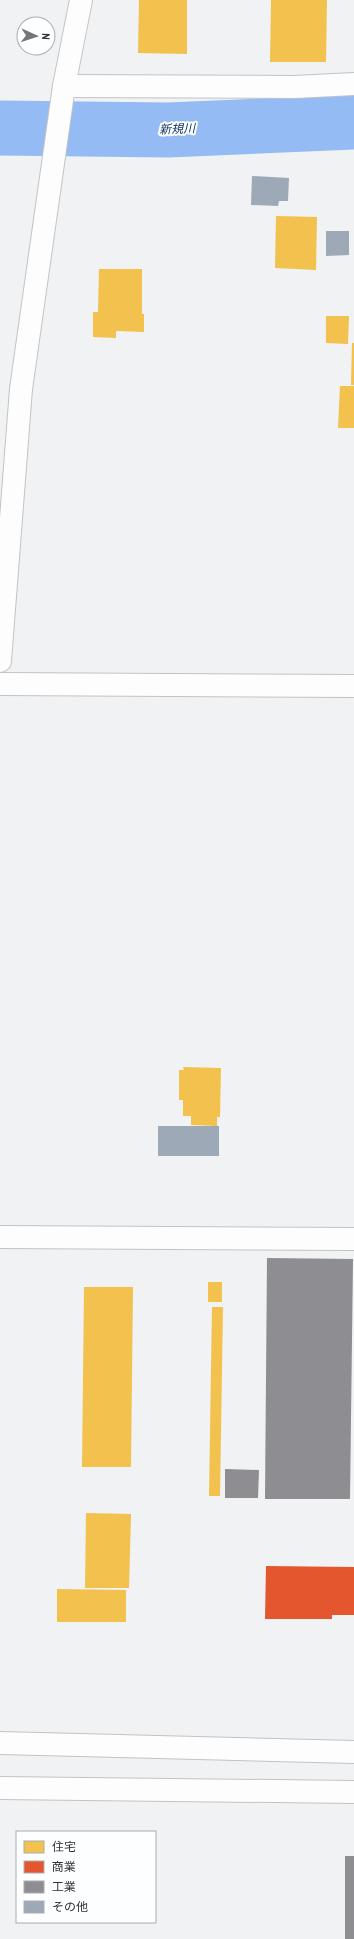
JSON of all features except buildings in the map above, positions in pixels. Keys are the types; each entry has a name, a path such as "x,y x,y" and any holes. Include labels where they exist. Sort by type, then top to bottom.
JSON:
{"street":[{"path":"0,661 21,389 63,92 81,0"},
{"path":"63,92 354,84"},
{"path":"0,684 354,686"},
{"path":"0,1237 354,1239"},
{"path":"0,1743 354,1752"},
{"path":"0,1788 354,1792"}],"waterway":[{"name":"新規川","path":"0,128 168,130 354,122"}]}
